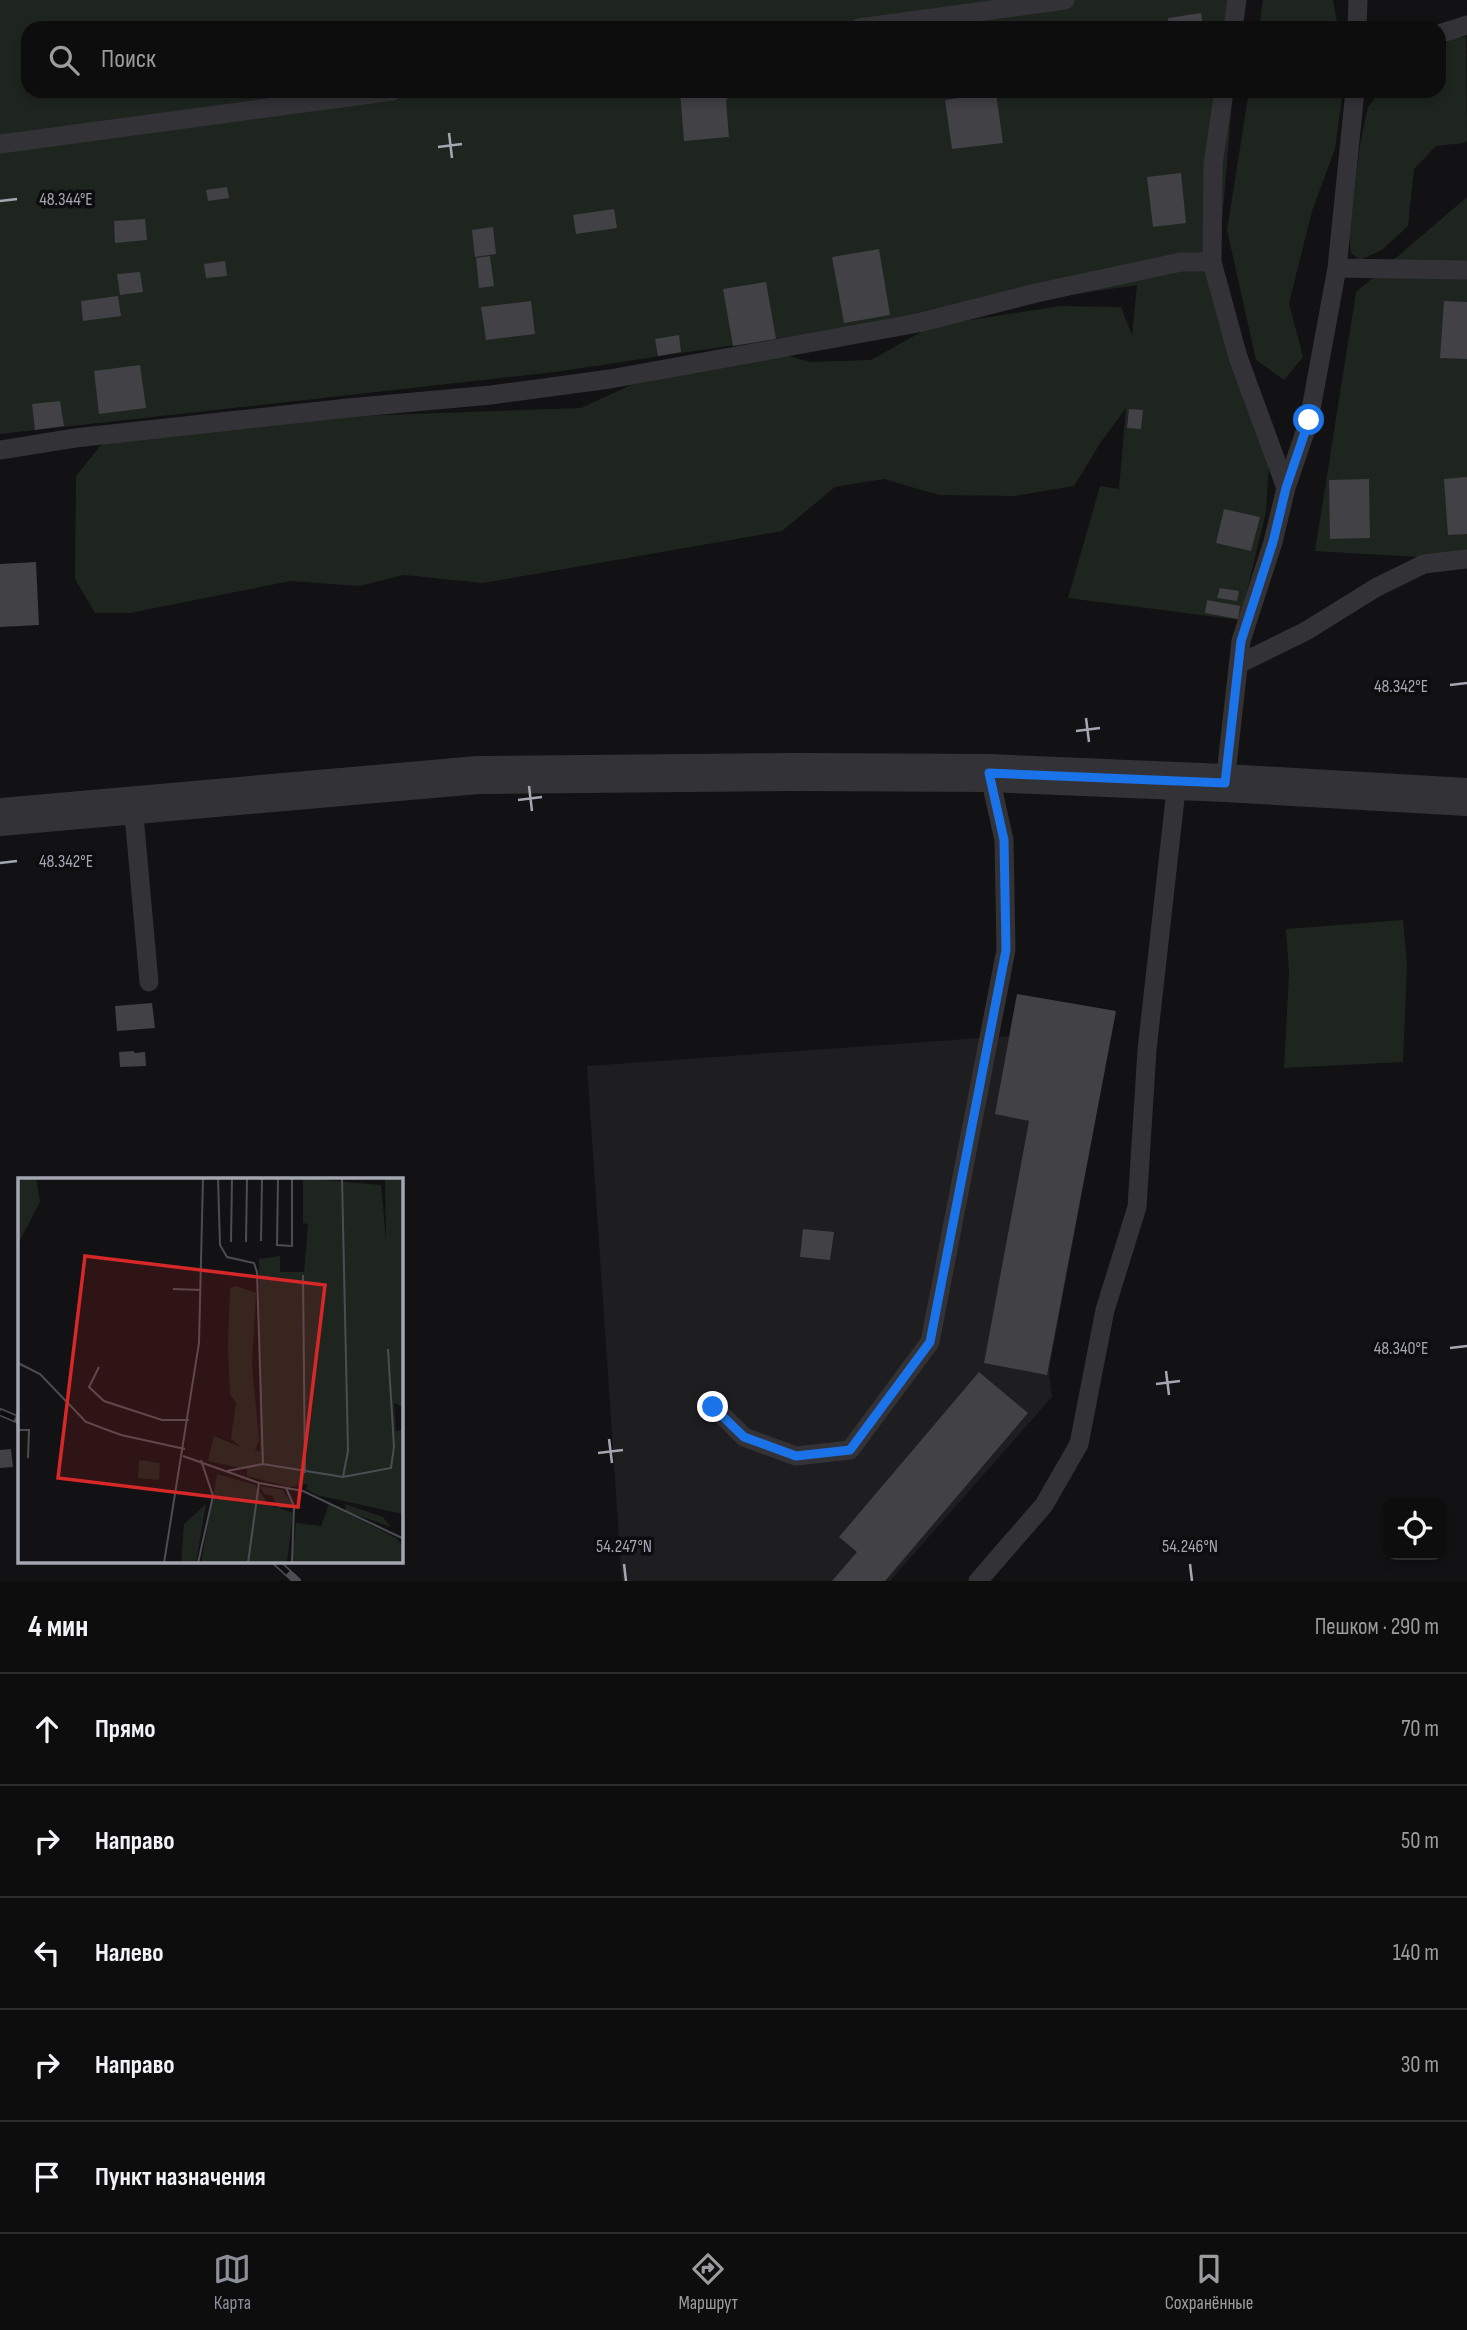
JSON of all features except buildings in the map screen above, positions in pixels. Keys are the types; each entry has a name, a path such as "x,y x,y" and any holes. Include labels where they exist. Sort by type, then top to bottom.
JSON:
{"street":[{"path":"0,817 478,775 989,773 1467,797"}],"lane":[{"path":"910,21 1065,0"},
{"path":"1234,21 1237,0"},
{"path":"1357,21 1358,0"},
{"path":"1446,32 1467,25"},
{"path":"0,144 341,98"},
{"path":"1223,98 1213,164 1212,262 1238,356 1286,488"},
{"path":"1225,783 1241,641 1309,420 1337,268 1355,98"},
{"path":"0,450 75,438 491,395 610,379 918,323 1036,293 1181,261 1212,262"},
{"path":"1337,268 1467,270"},
{"path":"1239,664 1306,631 1377,587 1424,564 1467,559"},
{"path":"713,1407 744,1437 796,1456 850,1450 930,1342 1006,950 1004,840 989,773"},
{"path":"978,1581 1044,1505 1079,1444 1105,1310 1137,1207 1147,1050 1177,781"},
{"path":"133,804 149,982"}],"shaded area":[{"path":"0,0 1241,0 1240,21 21,21 21,98 1232,98 1220,247 1211,291 1269,464 1266,512 1240,620 1068,598 1100,486 1119,489 1126,408 1074,486 1014,496 939,495 884,479 835,487 782,531 483,583 404,575 359,586 291,581 130,613 95,613 75,579 76,476 105,440 328,417 581,408 653,375 776,352 810,362 871,360 932,326 1060,306 1121,307 1132,335 1137,285 555,372 0,434"},
{"path":"1263,0 1333,0 1337,21 1260,21"},
{"path":"1466,37 1467,141 1436,146 1414,169 1408,226 1382,250 1360,260 1351,253 1349,234 1360,144 1368,107 1375,98 1446,98 1446,43 1451,38"},
{"path":"1248,98 1342,98 1335,149 1312,211 1289,303 1303,357 1284,380 1256,360 1227,230"},
{"path":"1467,197 1467,560 1315,551 1356,292"},
{"path":"1403,920 1407,964 1403,1062 1284,1068 1289,973 1286,929"},
{"path":"1017,994 1116,1011 1049,1370 1052,1397 890,1581 622,1581 587,1066 1009,1036"}],"railway":[{"path":"0,1412 18,1420"},
{"path":"277,1563 297,1581"}],"route":[{"path":"713,1407 744,1437 796,1456 850,1450 930,1342 1006,950 1004,840 989,773 1225,783 1241,641 1309,420"}]}
